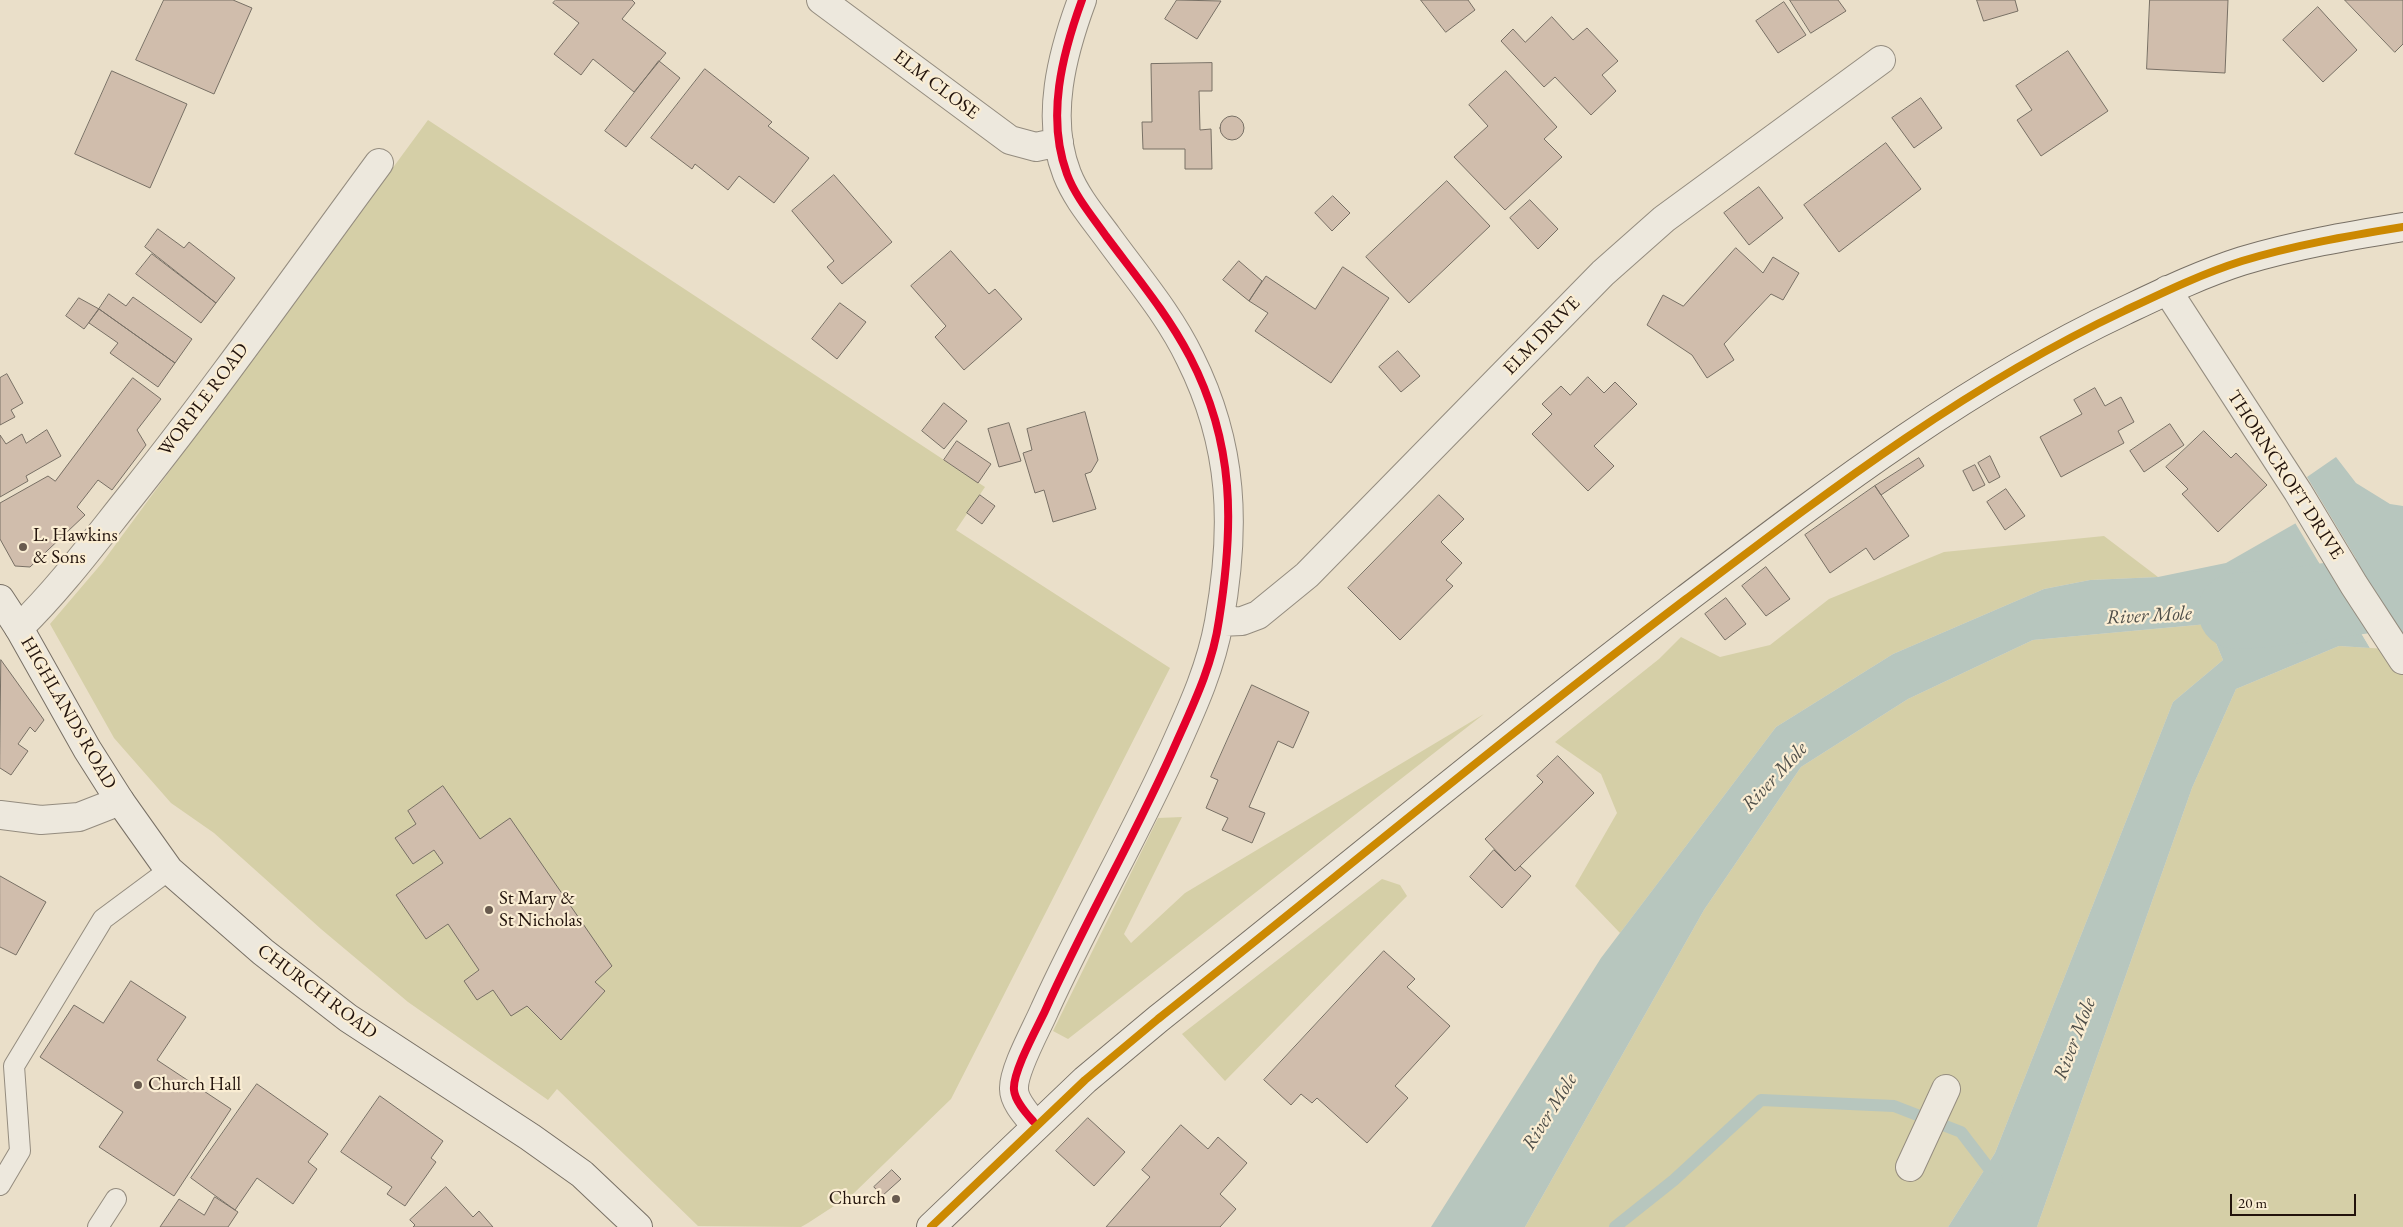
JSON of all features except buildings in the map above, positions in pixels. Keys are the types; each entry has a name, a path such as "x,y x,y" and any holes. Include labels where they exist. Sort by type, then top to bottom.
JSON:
{"street":[{"name":"ELM CLOSE","path":"821,0 1010,140 1036,147 1059,142"},
{"path":"1036,1126 1021,1106 1014,1091 1017,1071 1057,983 1171,756 1205,679 1219,622 1228,548 1229,489 1222,445 1207,395 1190,356 1164,314 1083,204 1067,174 1059,142 1057,106 1062,64 1082,0"},
{"name":"ELM DRIVE","path":"1219,622 1242,621 1258,614 1307,575 1603,273 1664,220 1881,60"},
{"name":"WORPLE ROAD","path":"19,628 70,573 186,426 379,163"},
{"path":"931,1227 1085,1080 1223,967 1633,639 1891,446 1962,399 2066,338 2167,290 2238,262 2312,242 2403,227"},
{"name":"THORNCROFT DRIVE","path":"2167,290 2298,492 2354,585 2403,660"},
{"name":"HIGHLANDS ROAD","path":"0,599 19,628 87,749 120,801"},
{"path":"0,815 41,820 79,817 120,801"},
{"name":"CHURCH ROAD","path":"120,801 169,870 263,952 348,1018 530,1137 582,1174 638,1227"},
{"path":"1910,1167 1946,1089"}],"lane":[{"path":"0,1185 20,1151 14,1066 103,919 169,870"},
{"path":"98,1227 116,1199"}],"shaded area":[{"path":"428,120 985,487 956,530 1170,668 951,1099 854,1193 801,1227 698,1226 557,1089 548,1100 408,1002 321,929 214,833 171,803 114,738 50,624 102,563"},
{"path":"2104,536 2158,577 2090,580 2044,589 1893,654 1776,727 1620,933 1575,886 1617,813 1601,774 1555,742 1659,659 1681,637 1720,657 1770,645 1829,599 1944,552"},
{"path":"2208,624 2223,660 2173,702 1995,1153 1948,1227 1525,1227 1704,910 1801,767 1908,699 2033,640"},
{"path":"2339,646 2403,650 2403,1227 2037,1227 2192,788 2236,689"},
{"path":"1484,714 1068,1039 1053,1031 1158,818 1182,817 1124,934 1131,943 1185,893"},
{"path":"1382,879 1400,885 1407,896 1225,1081 1182,1034"}],"water":[{"path":"2336,457 2356,483 2390,504 2403,506 2403,637 2307,477"},
{"path":"2296,523 2370,648 2339,646 2236,689 2192,788 2037,1227 1948,1227 1995,1153 2173,702 2223,660 2208,624 2033,640 1908,699 1801,767 1704,910 1525,1227 1431,1227 1601,958 1776,727 1893,654 2044,589 2090,580 2158,577 2226,563"}],"pier":[{"path":"2294,521 2298,522 2372,648 2370,648"}],"waterway":[{"name":"River Mole","path":"2236,611 2269,609 2403,590"},
{"path":"1615,1227 1674,1180 1761,1100 1894,1106 1961,1132 1997,1179"}],"transit line":[{"path":"1033,1121 1016,1098 1014,1082 1017,1073 1077,943 1162,775 1197,696 1208,667 1216,636 1227,551 1227,486 1223,453 1216,421 1205,389 1190,357 1171,325 1079,198 1070,182 1061,152 1057,108 1059,86 1068,42 1082,0"},
{"path":"931,1227 1085,1080 1158,1019 1619,650 1791,520 1898,443 1952,407 2065,341 2124,311 2197,278 2242,261 2282,250 2342,237 2403,227"}],"place":[{"name":"L. Hawkins & Sons","path":"23,547"},
{"name":"St Mary & St Nicholas","path":"489,910"},
{"name":"Church Hall","path":"138,1085"},
{"name":"Church","path":"896,1199"}]}
